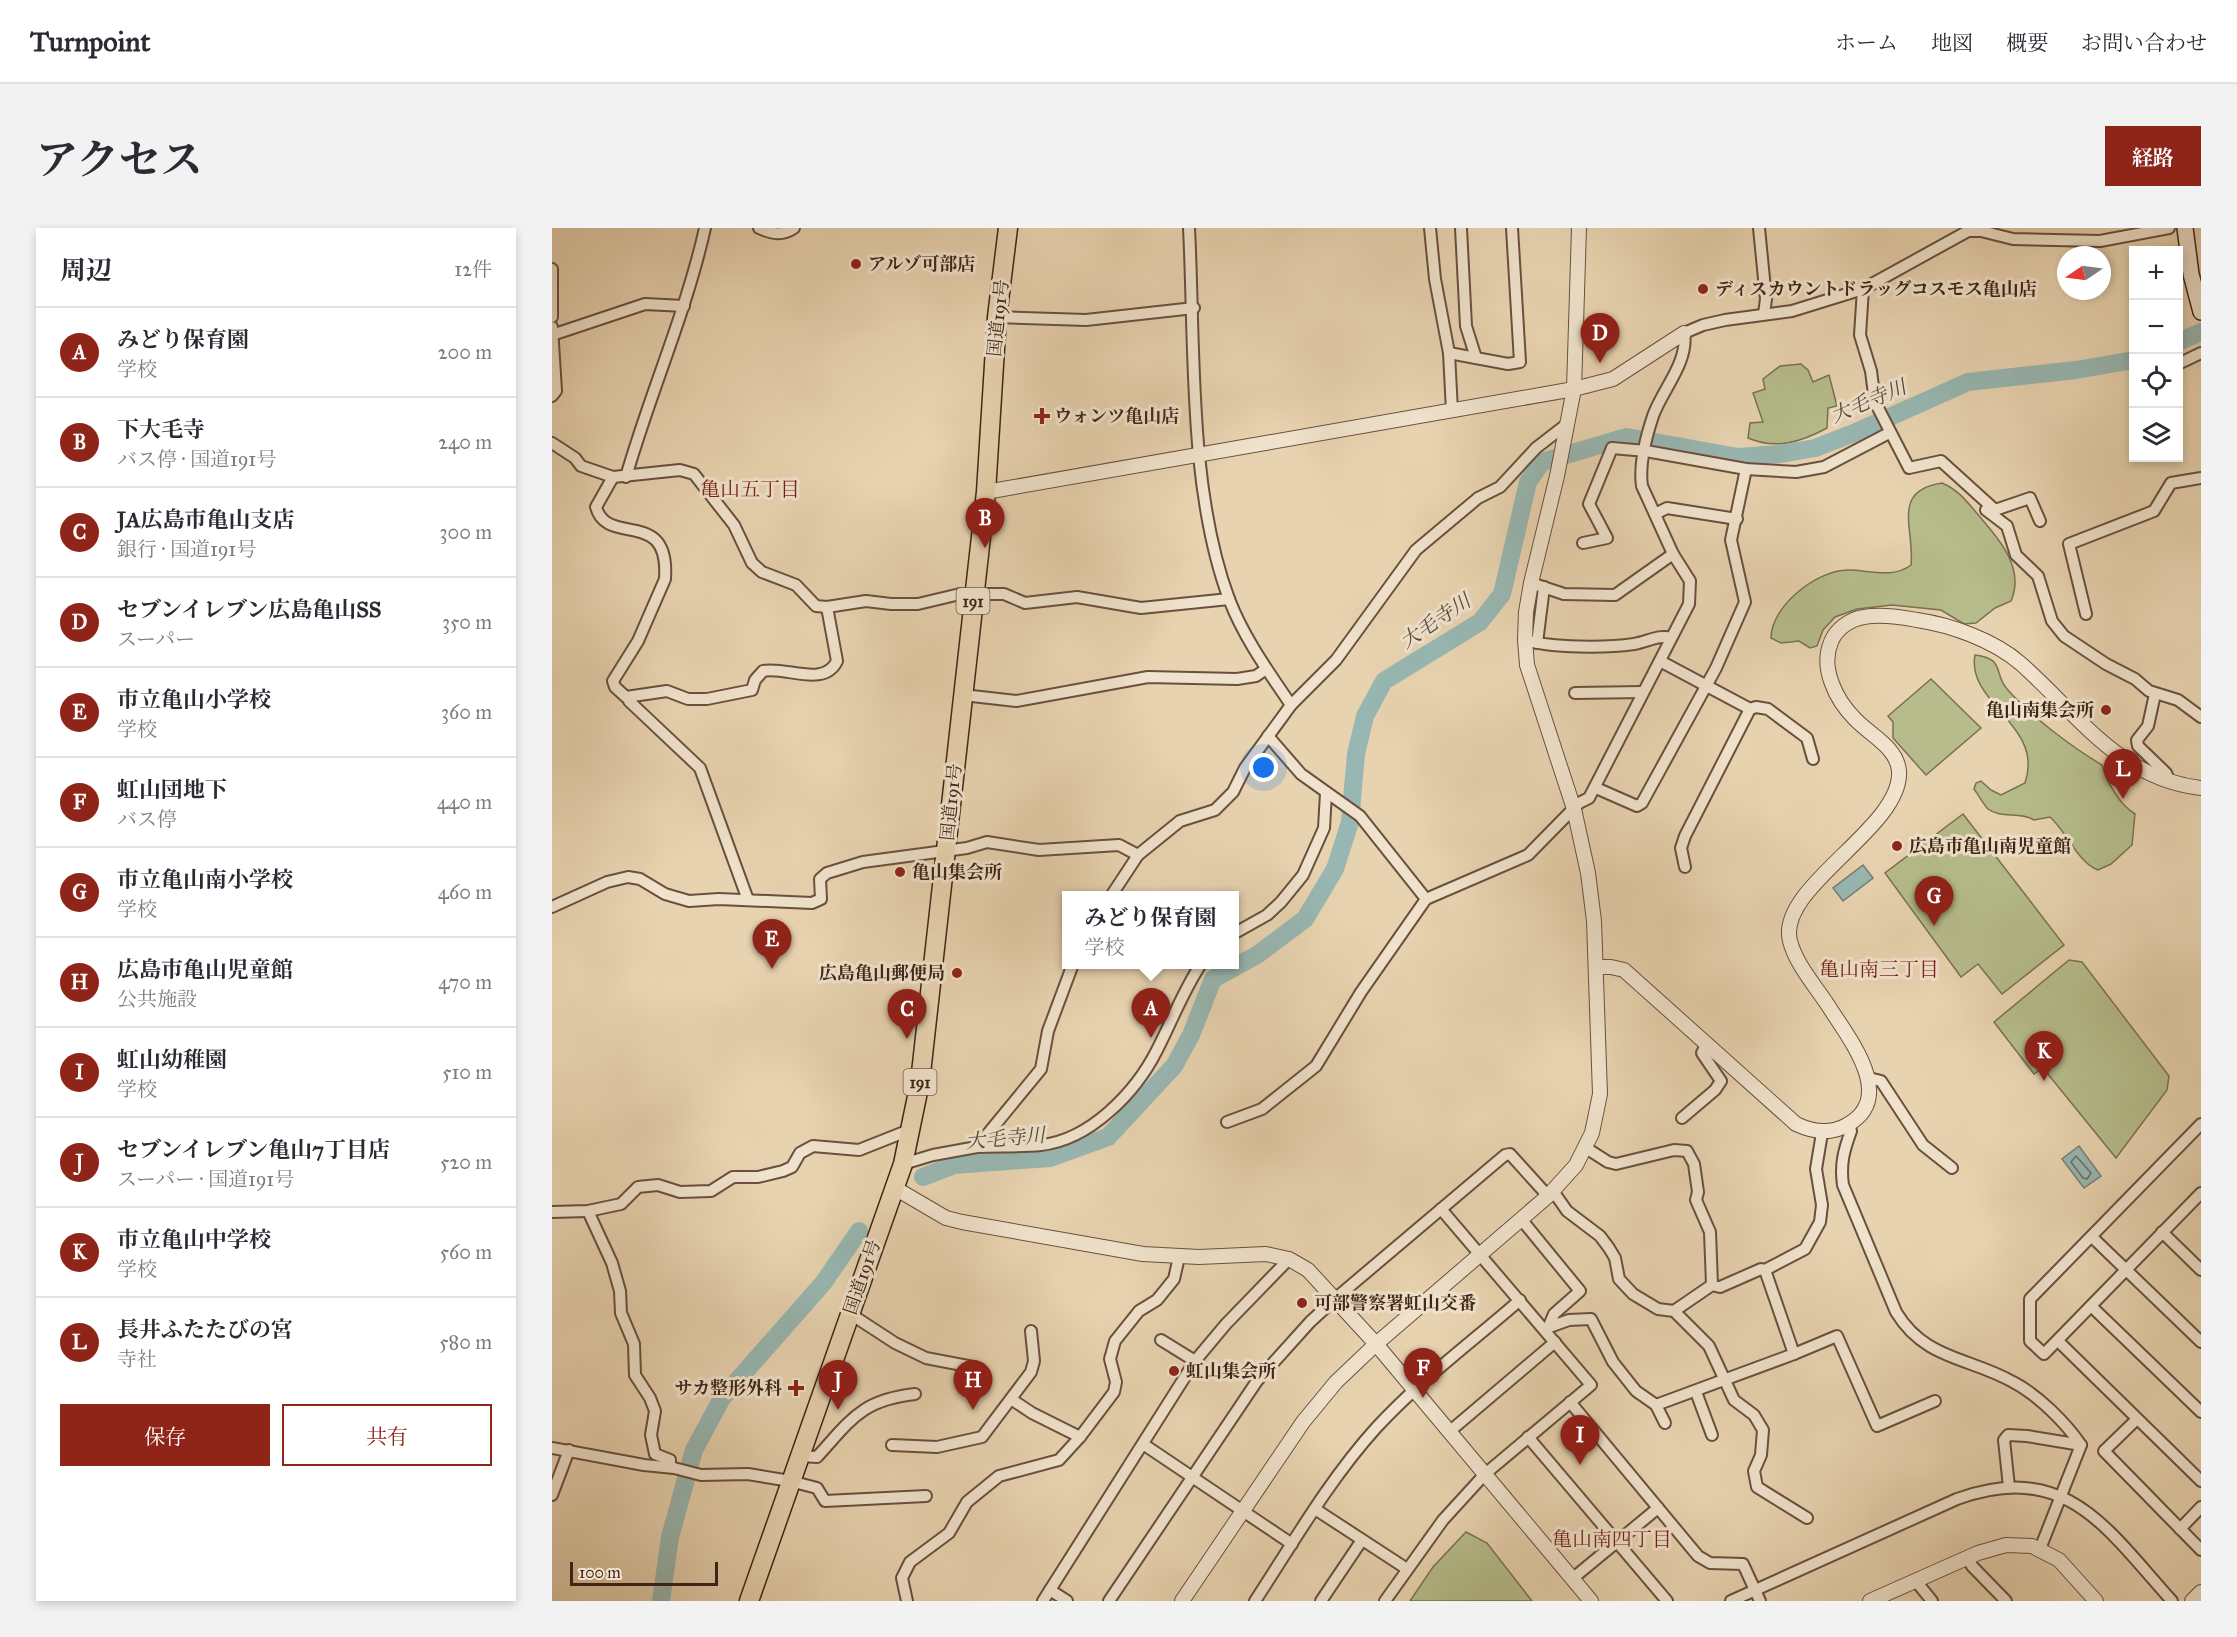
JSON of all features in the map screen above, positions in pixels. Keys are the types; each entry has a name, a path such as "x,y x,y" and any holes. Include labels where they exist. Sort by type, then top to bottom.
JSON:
{"highway":[{"name":"国道191号","path":"749,1601 903,1164 912,1129 986,492 998,317 1008,228"}],"main road":[{"path":"2185,228 2201,277"},
{"path":"2185,228 2191,274 2201,312"}],"street":[{"path":"626,477 642,423 684,306 705,228"},
{"path":"759,228 776,234 786,234 794,228"},
{"path":"1189,228 1206,514 1229,599 1252,648 1291,705"},
{"path":"1430,228 1435,279 1449,353 1452,411"},
{"path":"1461,228 1466,326 1476,358"},
{"path":"1449,353 1508,364 1520,363 1512,228"},
{"path":"1182,1601 1303,1422 1336,1382 1376,1344 1550,1194 1576,1165 1586,1149 1598,1112 1600,1094 1596,967 1594,921 1588,873 1574,809 1527,665 1531,642 1526,612 1537,585 1574,389 1579,228"},
{"path":"1759,228 1766,299 1764,314"},
{"path":"2053,228 2053,241"},
{"path":"986,492 1452,411 1574,389 1614,379 1684,333 1703,325 1792,311 1863,289 1968,231 1981,231 2013,239 2100,241 2169,228"},
{"path":"552,269 552,317"},
{"path":"1863,289 1860,335 1871,371 1875,402 1909,468 1941,461 1981,500 1995,510 2030,498 2040,521"},
{"path":"552,335 645,304 684,306"},
{"path":"998,317 1086,320 1194,308"},
{"path":"552,327 556,391 552,396"},
{"path":"1227,1122 1262,1110 1316,1066 1362,992 1426,899 1528,855 1596,788 1689,604 1690,580 1673,554 1642,486 1640,474 1652,421 1686,342 1684,333"},
{"path":"2183,362 2201,353"},
{"path":"1114,891 1138,855 1180,821 1215,810 1233,792 1245,768 1291,705 1336,660 1416,550 1478,498 1500,487 1536,448 1566,428"},
{"path":"1583,543 1607,538 1588,504 1612,448 1646,448 1746,469 1796,472 1824,467 1888,431"},
{"path":"552,443 575,458 581,466 613,477 680,470 694,474 734,525 752,563 762,572 796,585 816,606 827,607 867,601 891,604 929,603 941,597 974,594 1004,594 1025,603 1077,597 1141,608 1229,599"},
{"path":"1596,788 1637,806 1642,803 1706,685 1744,602 1731,540 1746,469"},
{"path":"613,477 596,507 599,518 608,525 647,533 656,539 662,550 666,569 665,579 638,641 614,681 615,687 626,697 667,691 688,699 707,699 752,690 755,680 763,671 823,674 834,667 837,661 827,607"},
{"path":"2086,614 2069,544 2154,511 2171,483 2201,478"},
{"path":"1981,500 1986,510 2007,526 2016,555 2038,576 2056,628 2093,657 2135,679 2155,694 2178,700 2201,717"},
{"path":"1655,514 1667,508 1737,519"},
{"path":"1537,585 1564,594 1615,595 1673,554"},
{"path":"1596,967 1624,970 1796,1124 1822,1133 1849,1125 1858,1118 1870,1094 1869,1078 1858,1052 1795,954 1788,932 1791,920 1803,898 1882,813 1897,786 1899,774 1893,755 1855,719 1830,678 1827,658 1829,645 1842,627 1864,616 1911,618 1935,622 1989,644 2019,663 2103,744 2150,774 2170,782 2201,788"},
{"path":"1531,642 1634,644 1664,636 1671,639"},
{"path":"1660,661 1706,685 1709,690 1750,709 1756,707 1768,709 1808,738 1813,759"},
{"path":"963,695 1016,701 1148,677 1237,679 1256,676 1266,669"},
{"path":"1575,693 1643,693"},
{"path":"2155,694 2148,726 2137,740 2138,746 2166,773 2170,782"},
{"path":"629,700 700,768 748,900"},
{"path":"1685,867 1681,848 1685,836 1750,709"},
{"path":"1268,736 1301,774 1360,816 1426,899"},
{"path":"1239,931 1267,915 1303,875 1324,828 1329,795"},
{"path":"552,907 607,882 628,877 640,879 665,894 690,901 748,900 812,903 821,899 820,879 827,873 863,862 946,849 967,848 987,842 1039,850 1119,845 1138,855"},
{"path":"976,1147 1041,1069 1048,1031 1071,969"},
{"path":"903,1164 976,1147 1043,1145 1067,1138 1098,1122 1121,1101 1156,1053 1186,986 1198,969"},
{"path":"1682,1118 1715,1090 1721,1081 1702,1053 1706,1045"},
{"path":"1869,1078 1881,1081 1923,1145 1952,1168"},
{"path":"2200,1197 2162,1232 2044,1354 2030,1341 2030,1299 2201,1124"},
{"path":"1849,1125 1851,1131 1842,1162 1843,1185 1896,1312 1906,1328 1936,1351 2012,1381 2026,1390 2073,1434 2081,1445"},
{"path":"552,1212 588,1211 621,1204 638,1187 658,1185 680,1192 711,1191 734,1177 758,1177 783,1171 792,1167 800,1153 813,1146 859,1150 912,1129"},
{"path":"1674,1311 1712,1285 1720,1287 1761,1269 1765,1270 1805,1249 1820,1222 1821,1205 1816,1169 1822,1133"},
{"path":"1586,1149 1616,1164 1674,1150 1687,1151 1694,1164 1698,1192 1696,1200 1710,1232 1712,1285"},
{"path":"1109,1601 1257,1381 1310,1322 1336,1298 1505,1155 1510,1154 1567,1211 1600,1236 1615,1258 1619,1279 1633,1294 1658,1309 1674,1311 1709,1346 1734,1400 1754,1415 1763,1430 1761,1455 1754,1471 1757,1487 1807,1518"},
{"path":"893,1188 946,1218 962,1222 1143,1254 1179,1257 1266,1254 1289,1259 1308,1270 1376,1344 1591,1601"},
{"path":"1385,1601 1443,1520 1485,1474 1591,1385 1555,1342 1547,1327 1520,1300 1442,1209"},
{"path":"588,1211 612,1263 620,1291 621,1313 634,1344 635,1375 650,1398 655,1411 651,1435 652,1450 655,1454 670,1460 672,1468"},
{"path":"1521,1219 1580,1291 1554,1314 1547,1327"},
{"path":"2162,1232 2201,1270"},
{"path":"2092,1237 2201,1342"},
{"path":"907,1601 902,1578 910,1562 949,1533 967,1502 999,1476 1059,1460 1080,1437 1114,1392 1116,1382 1110,1359 1115,1341 1139,1311 1157,1300 1174,1278 1179,1257"},
{"path":"1043,1601 1143,1444 1172,1393 1195,1361 1226,1324 1289,1259"},
{"path":"1765,1270 1794,1354"},
{"path":"1255,1601 1359,1447 1414,1391 1520,1300"},
{"path":"2091,1306 2201,1412"},
{"path":"849,1313 895,1344 926,1358 973,1367"},
{"path":"1547,1327 1569,1320 1591,1318 1613,1362 1636,1391 1656,1405 1665,1423"},
{"path":"892,1445 937,1447 982,1437 1031,1372 1034,1361 1031,1331"},
{"path":"1656,1405 1726,1381 1836,1335 1877,1426 1935,1401"},
{"path":"1161,1340 1195,1361"},
{"path":"2058,1341 2201,1481"},
{"path":"1449,1432 1555,1342"},
{"path":"1696,1392 1712,1435"},
{"path":"800,1456 817,1457 859,1411 894,1396 915,1394"},
{"path":"1011,1399 1040,1418 1080,1437"},
{"path":"1570,1402 1698,1556 1710,1563 1743,1564 1760,1601"},
{"path":"2137,1419 2104,1451 2201,1550"},
{"path":"2009,1487 2004,1440 2008,1435 2081,1445"},
{"path":"1528,1437 1666,1601"},
{"path":"1143,1444 1293,1544"},
{"path":"2040,1549 2081,1445"},
{"path":"552,1448 701,1475 748,1474 790,1481 817,1488 825,1501 926,1496"},
{"path":"552,1495 569,1450"},
{"path":"1731,1601 1957,1499 1982,1490 2009,1487 2046,1491 2078,1504 2099,1520 2172,1601"},
{"path":"2180,1529 2201,1507"},
{"path":"1572,1579 1658,1508"},
{"path":"1315,1509 1407,1569"},
{"path":"1321,1601 1362,1540"},
{"path":"1870,1601 1967,1557 2007,1545 2040,1549 2059,1560 2096,1601"},
{"path":"1967,1557 1972,1566 2006,1601"},
{"path":"1916,1580 1932,1601"},
{"path":"1050,1590 1067,1601"}],"green space":[{"path":"1801,364 1808,370 1813,382 1829,375 1837,406 1828,408 1827,428 1788,443 1758,442 1748,438 1750,423 1763,422 1753,393 1765,389 1763,379 1780,366"},
{"path":"1942,483 1963,497 2002,545 2013,566 2015,578 2015,589 2011,601 1995,608 1976,623 1964,624 1941,610 1892,605 1857,609 1835,617 1823,630 1817,646 1810,648 1799,641 1781,643 1771,638 1773,626 1787,602 1810,583 1823,576 1848,570 1897,572 1911,565 1908,514 1910,503 1916,494 1926,487"},
{"path":"1975,655 1985,657 1995,663 2007,689 2039,720 2102,765 2114,792 2135,814 2132,845 2111,864 2098,870 2084,861 2050,817 2034,820 2029,817 1993,812 1986,807 1974,789 1976,783 1981,781 2001,795 2025,783 2028,763 2024,745 2016,730 1982,688 1975,672"},
{"path":"1931,679 1981,728 1926,775 1893,738 1893,722 1888,716"},
{"path":"1963,814 2064,945 2002,994 1978,964 1961,977 1885,873"},
{"path":"2069,960 2082,962 2169,1076 2167,1090 2116,1158 2043,1068 2034,1074 1994,1022"},
{"path":"1466,1532 1487,1543 1532,1601 1410,1601 1433,1567"}],"water":[{"path":"1863,865 1873,878 1843,901 1833,888"},
{"path":"2079,1146 2101,1176 2084,1188 2062,1159"}],"waterway":[{"name":"大毛寺川","path":"2183,340 2201,332"},
{"name":"大毛寺川","path":"1239,965 1257,955 1305,919 1335,869 1350,822 1356,754 1365,716 1384,681 1480,622 1502,594 1528,482 1542,462 1627,437 1738,457 1781,454 1815,448 1854,433 1968,382 2076,370 2129,361"},
{"name":"大毛寺川","path":"923,1177 954,1165 1050,1158 1108,1137 1174,1066 1191,1035 1213,979 1231,969"},
{"name":"大毛寺川","path":"661,1601 670,1537 694,1450 722,1398 824,1282 859,1231"}],"place":[{"name":"アルゾ可部店","path":"856,264"},
{"name":"ディスカウントドラッグコスモス亀山店","path":"1703,289"},
{"name":"セブンイレブン広島亀山SS","path":"1600,363"},
{"name":"ウォンツ亀山店","path":"1042,416"},
{"name":"下大毛寺","path":"985,548"},
{"name":"亀山南集会所","path":"2106,710"},
{"name":"長井ふたたびの宮","path":"2123,799"},
{"name":"広島市亀山南児童館","path":"1897,846"},
{"name":"亀山集会所","path":"900,872"},
{"name":"市立亀山南小学校","path":"1934,926"},
{"name":"市立亀山小学校","path":"772,969"},
{"name":"広島亀山郵便局","path":"957,973"},
{"name":"みどり保育園","path":"1151,1038"},
{"name":"JA広島市亀山支店","path":"907,1039"},
{"name":"市立亀山中学校","path":"2044,1081"},
{"name":"可部警察署虹山交番","path":"1302,1303"},
{"name":"虹山集会所","path":"1174,1371"},
{"name":"サカ整形外科","path":"796,1388"},
{"name":"虹山団地下","path":"1423,1398"},
{"name":"セブンイレブン亀山7丁目店","path":"838,1410"},
{"name":"広島市亀山児童館","path":"973,1410"},
{"name":"虹山幼稚園","path":"1580,1465"}],"district":[{"name":"亀山五丁目","path":"750,489"},
{"name":"亀山南三丁目","path":"1879,969"},
{"name":"亀山南四丁目","path":"1612,1539"}]}
